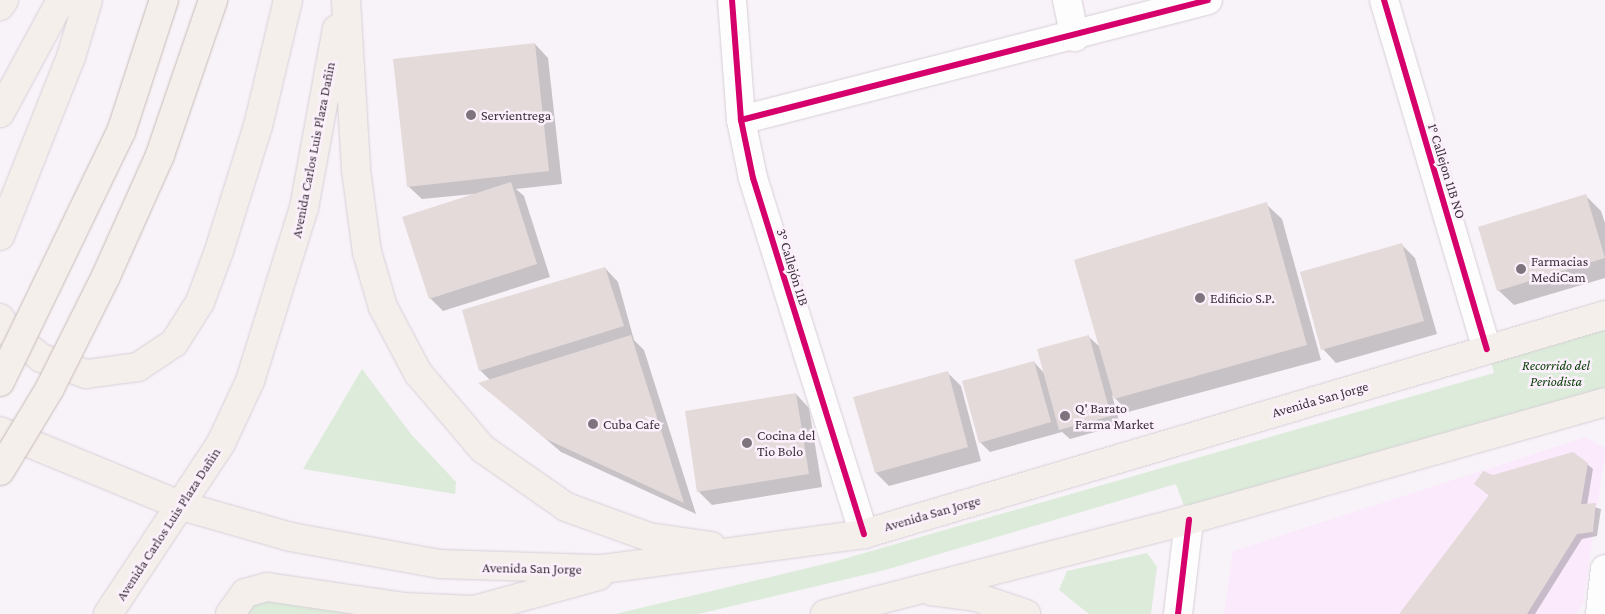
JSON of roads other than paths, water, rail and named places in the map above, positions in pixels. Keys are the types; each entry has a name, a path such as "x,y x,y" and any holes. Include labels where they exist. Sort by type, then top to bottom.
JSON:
{"main road":[{"path":"0,6 4,0"},
{"path":"0,113 61,0"},
{"path":"0,236 72,57 88,0"},
{"path":"0,382 121,132 164,0"},
{"path":"0,471 50,388 106,276 160,155 213,0"},
{"path":"0,318 12,335 41,358 86,374 138,367 174,343 200,302 222,242 258,126 288,0"},
{"path":"344,0 359,202 375,283 406,354 462,428 545,495 614,527 700,546 820,543"},
{"name":"Avenida Carlos Luis Plaza Dañin","path":"108,614 182,506 221,443 268,335 304,208 344,0"},
{"name":"Avenida San Jorge","path":"0,431 182,506 263,530 413,561 512,569 624,568 820,543 864,534 1605,315"},
{"path":"824,614 894,593 1190,520 1605,402"},
{"path":"230,614 245,593 267,587 404,608 474,610 556,591 624,568"},
{"path":"894,593 936,591 976,596 1026,614"}],"street":[{"name":"3° Callejón 11B","path":"732,0 741,120 753,178 864,534"},
{"path":"1068,0 1075,37"},
{"path":"741,120 1075,37 1208,0"},
{"name":"1° Callejon 11B NO","path":"1384,0 1487,349"},
{"path":"1178,614 1190,520"},
{"path":"1600,614 1605,569"}],"place":[{"name":"Servientrega","path":"471,115"},
{"name":"Farmacias MediCam","path":"1521,269"},
{"name":"Edificio S.P.","path":"1200,298"},
{"name":"Q' Barato Farma Market","path":"1065,416"},
{"name":"Cuba Cafe","path":"593,424"},
{"name":"Cocina del Tio Bolo","path":"747,443"}],"park label":[{"name":"Recorrido del Periodista","path":"1556,374"}]}
